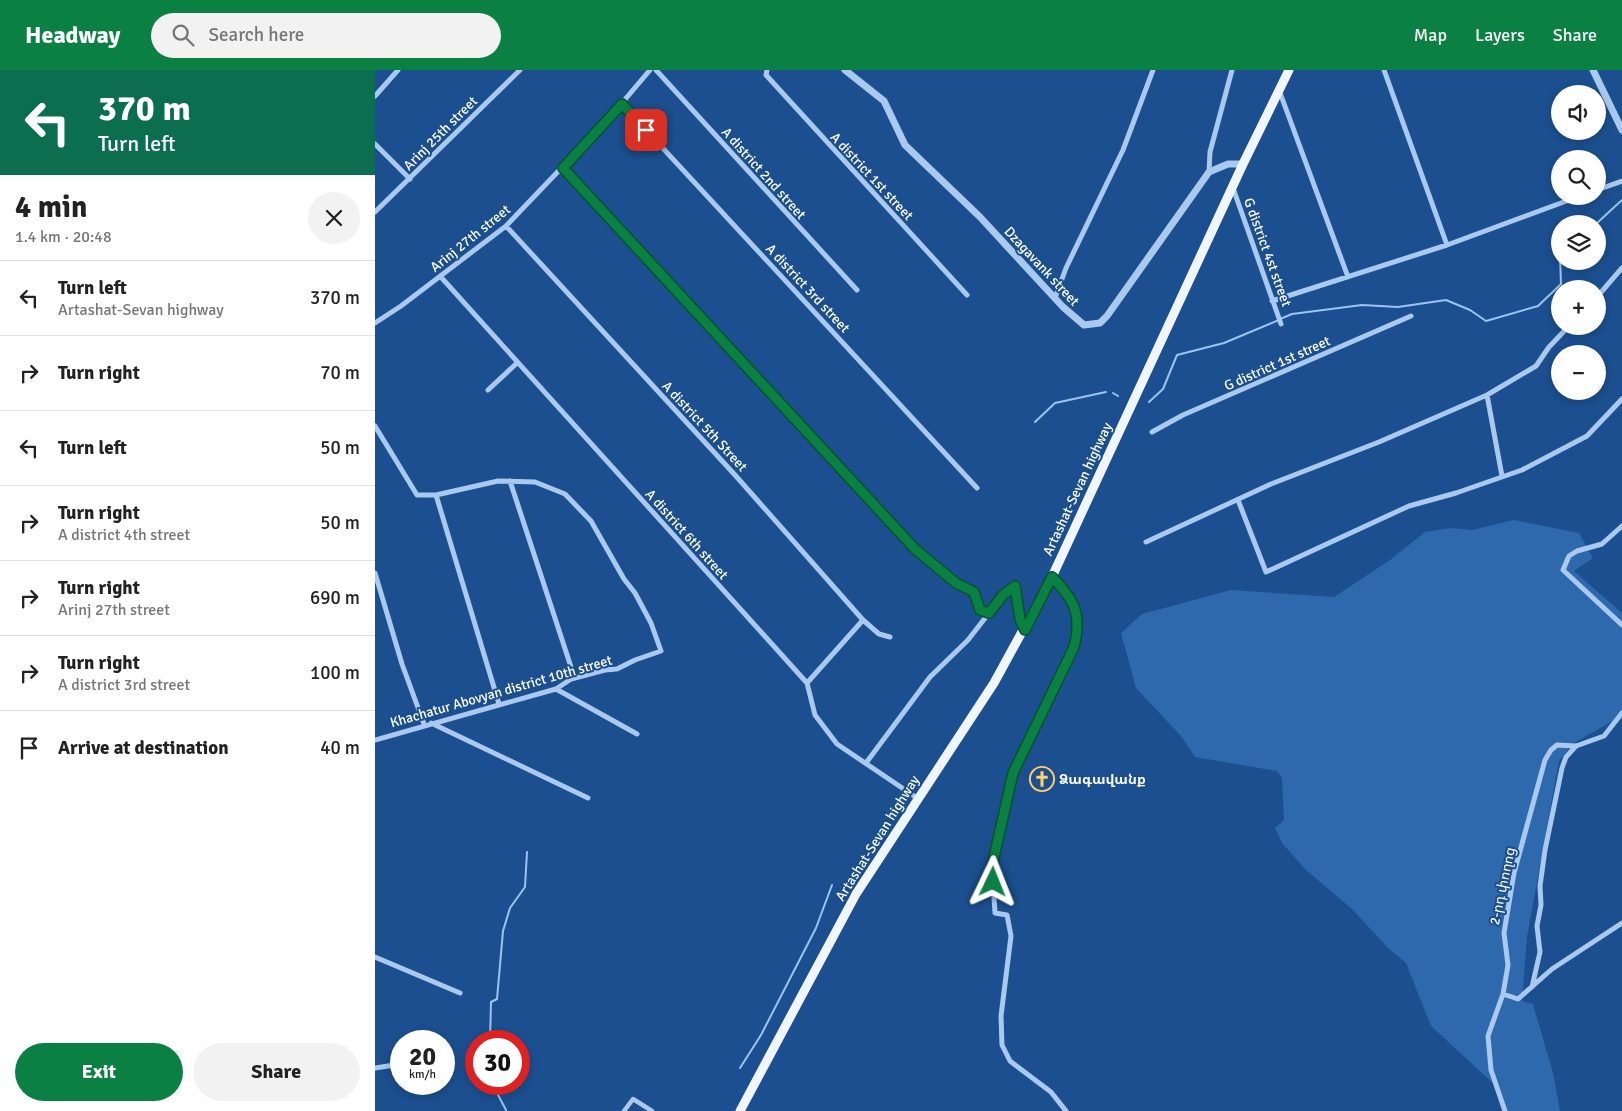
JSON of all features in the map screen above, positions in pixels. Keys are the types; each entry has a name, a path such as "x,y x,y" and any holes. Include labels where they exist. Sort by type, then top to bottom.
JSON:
{"main road":[{"name":"Artashat-Sevan highway","path":"739,1111 856,894 994,683 1025,630 1052,577 1243,164 1289,70"}],"street":[{"path":"375,96 398,70"},
{"name":"Arinj 25th street","path":"375,212 520,70"},
{"name":"Arinj 27th street","path":"375,324 506,226 563,168 622,104 650,70"},
{"name":"A district 2nd street","path":"656,70 857,290"},
{"name":"A district 1st street","path":"767,70 766,75 967,295"},
{"name":"Dzagavank street","path":"845,70 884,101 905,145 980,217 1055,298 1084,325 1099,323 1107,316 1209,172"},
{"path":"1055,298 1066,268 1123,150 1153,70"},
{"path":"1232,70 1209,152 1209,172 1228,164 1243,164"},
{"path":"1384,70 1447,245"},
{"path":"1593,70 1622,130"},
{"path":"1279,90 1348,277"},
{"name":"A district 3rd street","path":"622,104 977,488"},
{"path":"375,144 410,179"},
{"path":"563,168 915,549 956,583 974,592 980,610 989,613"},
{"path":"1606,187 1622,181"},
{"name":"G district 4st street","path":"1233,187 1281,324"},
{"path":"1272,301 1447,245 1556,205"},
{"name":"A district 5th Street","path":"506,226 735,475 863,620 879,634 890,637"},
{"path":"1606,287 1622,268"},
{"name":"A district 6th street","path":"440,276 807,683 815,715 837,744 917,798"},
{"name":"G district 1st street","path":"1152,432 1183,416 1411,316"},
{"path":"1147,542 1271,484 1379,442 1487,395 1536,366 1549,347 1560,335"},
{"path":"488,390 517,363"},
{"path":"1487,395 1502,476"},
{"path":"1238,500 1266,572 1409,506 1456,493 1523,470 1587,436 1622,399"},
{"path":"375,426 417,496 436,495 499,481 511,481 572,670 571,680"},
{"name":"Khachatur Abovyan district 10th street","path":"375,740 424,724 556,689 571,680 605,670 617,669 635,660 661,651 651,623 591,521 565,494 535,482 511,481"},
{"path":"436,495 499,704"},
{"path":"1622,526 1601,544 1577,551 1569,556 1563,570 1622,625"},
{"path":"375,573 402,664 424,724"},
{"path":"1052,577 1064,589 1077,610 1079,628 1074,647 1013,773 992,866 995,914 1007,915 1011,936 1001,1016 1002,1046 1010,1061 1051,1092 1066,1111"},
{"path":"866,763 930,677 968,640 1003,595 1015,586 1020,619 1025,630"},
{"path":"807,683 863,620"},
{"path":"556,689 637,734"},
{"name":"2-րդ փողոց","path":"1505,1111 1491,1070 1488,1036 1503,994 1508,965 1504,933 1514,873 1545,760 1551,750 1557,745 1576,746 1603,736 1622,713"},
{"path":"431,723 588,798"},
{"path":"1532,987 1540,952 1537,926 1541,905 1540,886 1545,850 1562,768 1566,756 1576,746"},
{"path":"1503,994 1518,999 1552,969 1622,923"},
{"path":"375,957 460,993"},
{"path":"375,1068 390,1066"},
{"path":"624,1111 633,1099 652,1111"}],"shaded area":[{"path":"1514,520 1579,533 1593,558 1574,571 1622,613 1622,716 1572,744 1559,761 1527,937 1522,1001 1533,1004 1553,1073 1560,1111 1507,1111 1496,1086 1431,1026 1406,963 1388,948 1353,910 1305,869 1282,843 1275,828 1284,820 1282,778 1277,771 1195,757 1181,736 1136,688 1121,633 1142,614 1231,590 1334,597 1390,560 1425,532 1451,528 1472,530"}],"waterway":[{"path":"1606,215 1622,200"},
{"path":"1280,319 1292,314 1362,305 1398,307 1446,300 1470,310 1486,321 1538,306 1561,284 1560,270"},
{"path":"1149,402 1163,389 1177,355 1224,343 1279,320"},
{"path":"1035,422 1055,403 1106,392"},
{"path":"1113,393 1118,396"},
{"path":"490,1030 491,1002 497,999 503,931 510,908 525,887 527,852"},
{"path":"740,1068 761,1035 816,928 832,885"},
{"path":"498,1095 506,1110"}],"place":[{"name":"Ձագավանք","path":"1042,779"}],"route":[{"path":"646,130 622,104 563,168 915,549 940,572 974,592 980,610 989,613 1003,595 1015,586 1020,619 1025,630 1052,577 1064,589 1077,610 1079,628 1074,647 1013,773 1005,800 992,866 993,882"}]}
